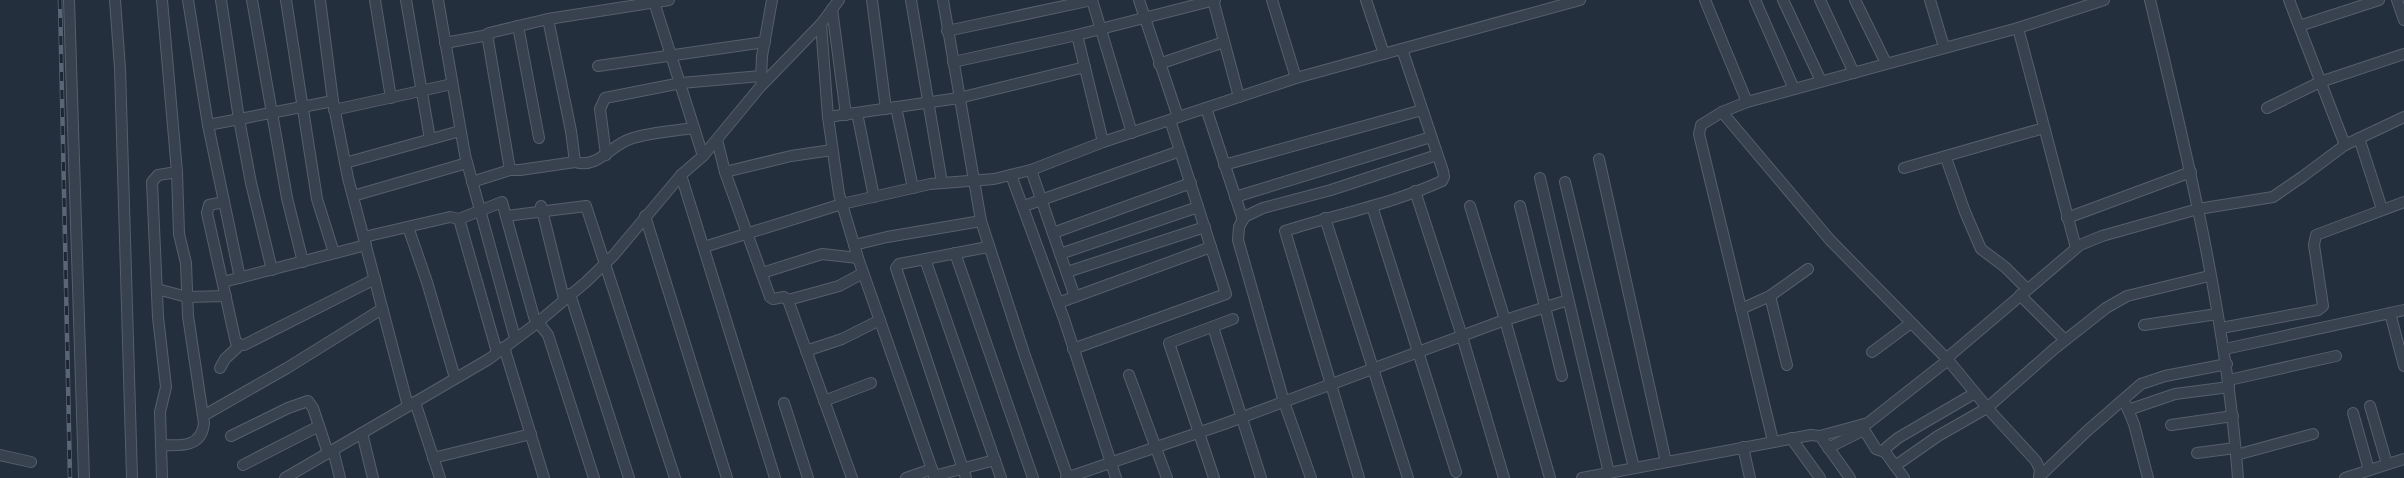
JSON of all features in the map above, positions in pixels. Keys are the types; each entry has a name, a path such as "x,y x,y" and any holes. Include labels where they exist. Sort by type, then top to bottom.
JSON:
{"street":[{"path":"69,0 84,478"},
{"path":"115,0 120,76 132,478"},
{"path":"162,0 177,172 179,234 186,263 188,316 203,416 203,429 199,439 182,446 162,445"},
{"path":"188,0 208,125 240,278"},
{"path":"221,0 239,119 251,183 272,270"},
{"path":"252,0 287,198 303,262"},
{"path":"286,0 301,107 317,199 334,253"},
{"path":"320,0 334,106 353,196 382,309 411,404 440,478"},
{"path":"375,0 391,98"},
{"path":"406,0 420,91 430,140"},
{"path":"438,0 460,131 467,163 515,338"},
{"path":"597,0 600,11"},
{"path":"445,43 488,35 491,31 548,19 669,0"},
{"path":"760,87 772,0"},
{"path":"292,476 331,451 501,350 515,338 537,323 604,265 681,175 703,156 760,87 821,24 839,0"},
{"path":"872,0 891,108 913,188"},
{"path":"911,0 930,102 942,183"},
{"path":"943,0 947,31 981,221 988,247 1067,478 1243,417 1545,306 1568,300"},
{"path":"947,31 1092,0 1132,133"},
{"path":"1073,349 1226,294 1180,151 1174,119 1159,64 1143,18 1139,0"},
{"path":"953,62 1077,35 1214,0 1239,97"},
{"path":"1272,0 1296,78"},
{"path":"1366,0 1384,54"},
{"path":"704,248 842,204 874,196 942,183 974,181 1012,175 1031,170 1103,142 1296,78 1568,2 1580,0"},
{"path":"1705,0 1747,102"},
{"path":"1755,0 1794,89"},
{"path":"1784,0 1821,81"},
{"path":"1820,0 1854,73"},
{"path":"1855,0 1886,63"},
{"path":"1930,0 1944,47"},
{"path":"1773,442 1699,134 1701,125 1722,112 1747,102 2018,28 2104,0"},
{"path":"2150,0 2191,172 2209,276 2221,328 2233,416 2238,478"},
{"path":"2298,26 2379,0"},
{"path":"2398,0 2404,20"},
{"path":"2292,1 2298,26 2345,145"},
{"path":"654,2 703,156"},
{"path":"832,9 846,115"},
{"path":"548,19 571,131 575,162"},
{"path":"821,24 828,117 832,150 842,204 863,273 934,474"},
{"path":"518,26 539,138"},
{"path":"2018,28 2076,248"},
{"path":"488,35 510,170"},
{"path":"1077,35 1103,142"},
{"path":"598,66 765,42"},
{"path":"1159,64 1224,42"},
{"path":"1359,478 1285,231 1325,218 1372,206 1442,181 1444,177 1402,49"},
{"path":"2267,108 2320,82 2404,54"},
{"path":"828,117 959,98 1085,67"},
{"path":"606,155 600,109 605,98 681,83 761,76"},
{"path":"208,125 301,107 334,106 391,98 452,84"},
{"path":"1206,108 1243,220"},
{"path":"1224,165 1422,110"},
{"path":"1722,112 1830,240 1947,359 1987,408 2036,462 2040,470 2039,478"},
{"path":"857,113 874,196"},
{"path":"1828,448 1868,423 1947,359 2023,292 2076,248 2102,236 2198,209 2273,197 2345,145 2404,116"},
{"path":"472,182 510,170 520,170 575,162 580,164 600,159 629,139 694,128"},
{"path":"1904,168 1946,158 2044,128"},
{"path":"345,163 460,131"},
{"path":"1235,197 1431,137"},
{"path":"2359,138 2382,209"},
{"path":"717,140 726,172 762,273 773,300 784,297 788,300 852,478"},
{"path":"726,172 791,156 832,150"},
{"path":"1024,206 1180,151"},
{"path":"1311,478 1284,402 1238,240 1239,227 1243,220 1263,208 1331,190 1437,155"},
{"path":"1946,158 1981,250 2005,267 2023,292 2066,340"},
{"path":"1600,159 1666,462"},
{"path":"353,196 467,163"},
{"path":"1031,170 1076,297"},
{"path":"162,478 161,404 166,387 158,317 152,182 158,174 177,172"},
{"path":"2067,218 2191,172"},
{"path":"681,175 775,478"},
{"path":"1012,175 1058,303 1116,478"},
{"path":"1540,178 1609,473"},
{"path":"1565,182 1634,468"},
{"path":"1053,233 1191,183"},
{"path":"1415,191 1462,336 1504,478"},
{"path":"224,202 209,205 207,210 234,339 240,345"},
{"path":"223,282 334,253 408,227 450,217 458,219 502,202 537,323 548,335 594,478"},
{"path":"2221,328 2318,310 2323,306 2314,245 2316,235 2404,202"},
{"path":"506,216 542,209 586,206 604,265 675,478"},
{"path":"1372,206 1456,472"},
{"path":"1470,206 1506,320 1550,478"},
{"path":"1520,206 1562,376"},
{"path":"1060,254 1198,207"},
{"path":"542,209 567,297 629,478"},
{"path":"645,216 727,478"},
{"path":"1325,218 1408,478"},
{"path":"458,219 501,350 531,434 544,478"},
{"path":"854,245 887,237 981,221"},
{"path":"408,227 427,282 455,378"},
{"path":"1067,272 1205,227"},
{"path":"964,474 896,272 896,266 899,264 988,247"},
{"path":"1058,303 1211,247"},
{"path":"955,253 1033,478"},
{"path":"762,273 822,254 858,258"},
{"path":"925,259 1001,478"},
{"path":"1741,309 1770,296 1808,269"},
{"path":"788,300 839,286 863,273"},
{"path":"1895,466 1938,436 1987,408 2066,340 2106,308 2127,296 2209,276"},
{"path":"220,368 225,359 240,345 274,331 375,279"},
{"path":"157,289 187,297 226,296"},
{"path":"1770,296 1787,365"},
{"path":"203,416 287,368 382,309"},
{"path":"2224,349 2404,310"},
{"path":"2390,313 2404,366"},
{"path":"2144,325 2217,314"},
{"path":"1214,478 1169,342 1233,319"},
{"path":"806,351 842,339 880,320"},
{"path":"1872,352 1911,323"},
{"path":"1213,327 1243,417 1261,478"},
{"path":"2128,410 2175,394 2229,383 2336,356"},
{"path":"2039,478 2122,399 2149,380 2227,364"},
{"path":"1129,375 1167,478"},
{"path":"824,401 871,383"},
{"path":"1885,452 1887,447 1898,438 1975,393"},
{"path":"2122,399 2134,424 2148,478"},
{"path":"231,436 303,402 311,402 319,426 331,451 340,478"},
{"path":"784,403 808,478"},
{"path":"2370,406 2386,464"},
{"path":"2353,413 2369,470"},
{"path":"2171,426 2233,416"},
{"path":"243,465 319,426"},
{"path":"1582,478 1811,434 1820,436 1862,427"},
{"path":"1862,427 1876,448 1885,452 1904,478"},
{"path":"362,433 373,478"},
{"path":"433,458 531,434"},
{"path":"2197,453 2236,451 2313,434"},
{"path":"1820,436 1850,478"},
{"path":"1791,438 1820,478"},
{"path":"1743,447 1750,478"},
{"path":"0,455 31,462"},
{"path":"2345,478 2404,459"},
{"path":"906,478 934,474 964,474 995,460"}],"railway":[{"path":"60,0 70,478"}]}
